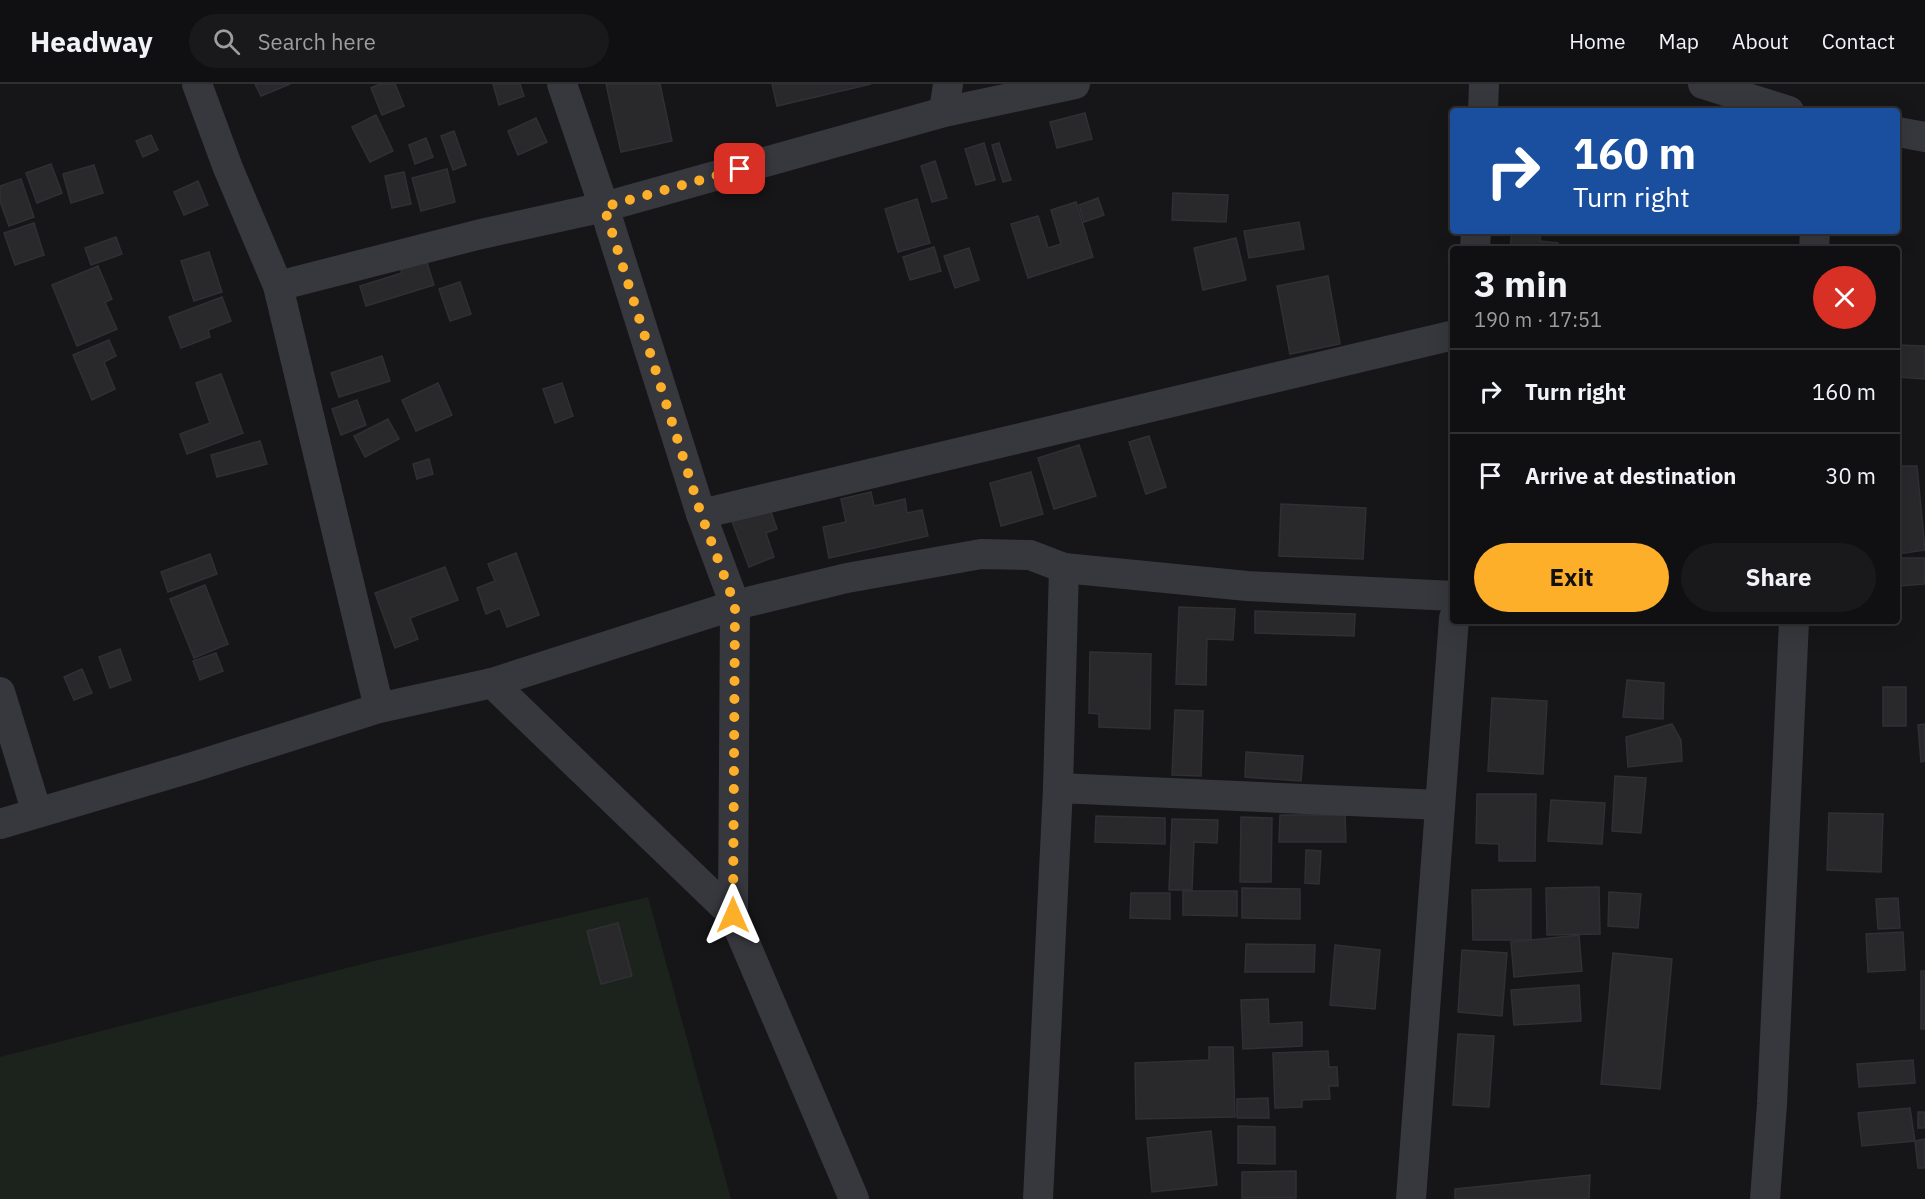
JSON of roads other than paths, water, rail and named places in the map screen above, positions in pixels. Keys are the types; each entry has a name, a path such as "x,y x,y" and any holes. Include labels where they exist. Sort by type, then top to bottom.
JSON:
{"street":[{"path":"197,84 228,168 278,286 379,708"},
{"path":"562,84 604,207 701,514 735,605 733,915"},
{"path":"278,286 477,235 604,207 946,98 1075,84"},
{"path":"1483,108 1484,84"},
{"path":"1703,84 1779,108"},
{"path":"1900,132 1925,136"},
{"path":"701,514 1450,336"},
{"path":"0,824 193,767 379,708 492,683 735,605 847,578 981,554 1030,555 1064,568 1247,586 1450,596"},
{"path":"1038,1199 1058,788 1064,568"},
{"path":"1411,1199 1454,624"},
{"path":"1765,1199 1794,624"},
{"path":"492,683 733,915 854,1199"},
{"path":"0,692 37,813"},
{"path":"1058,788 1440,806"}]}
